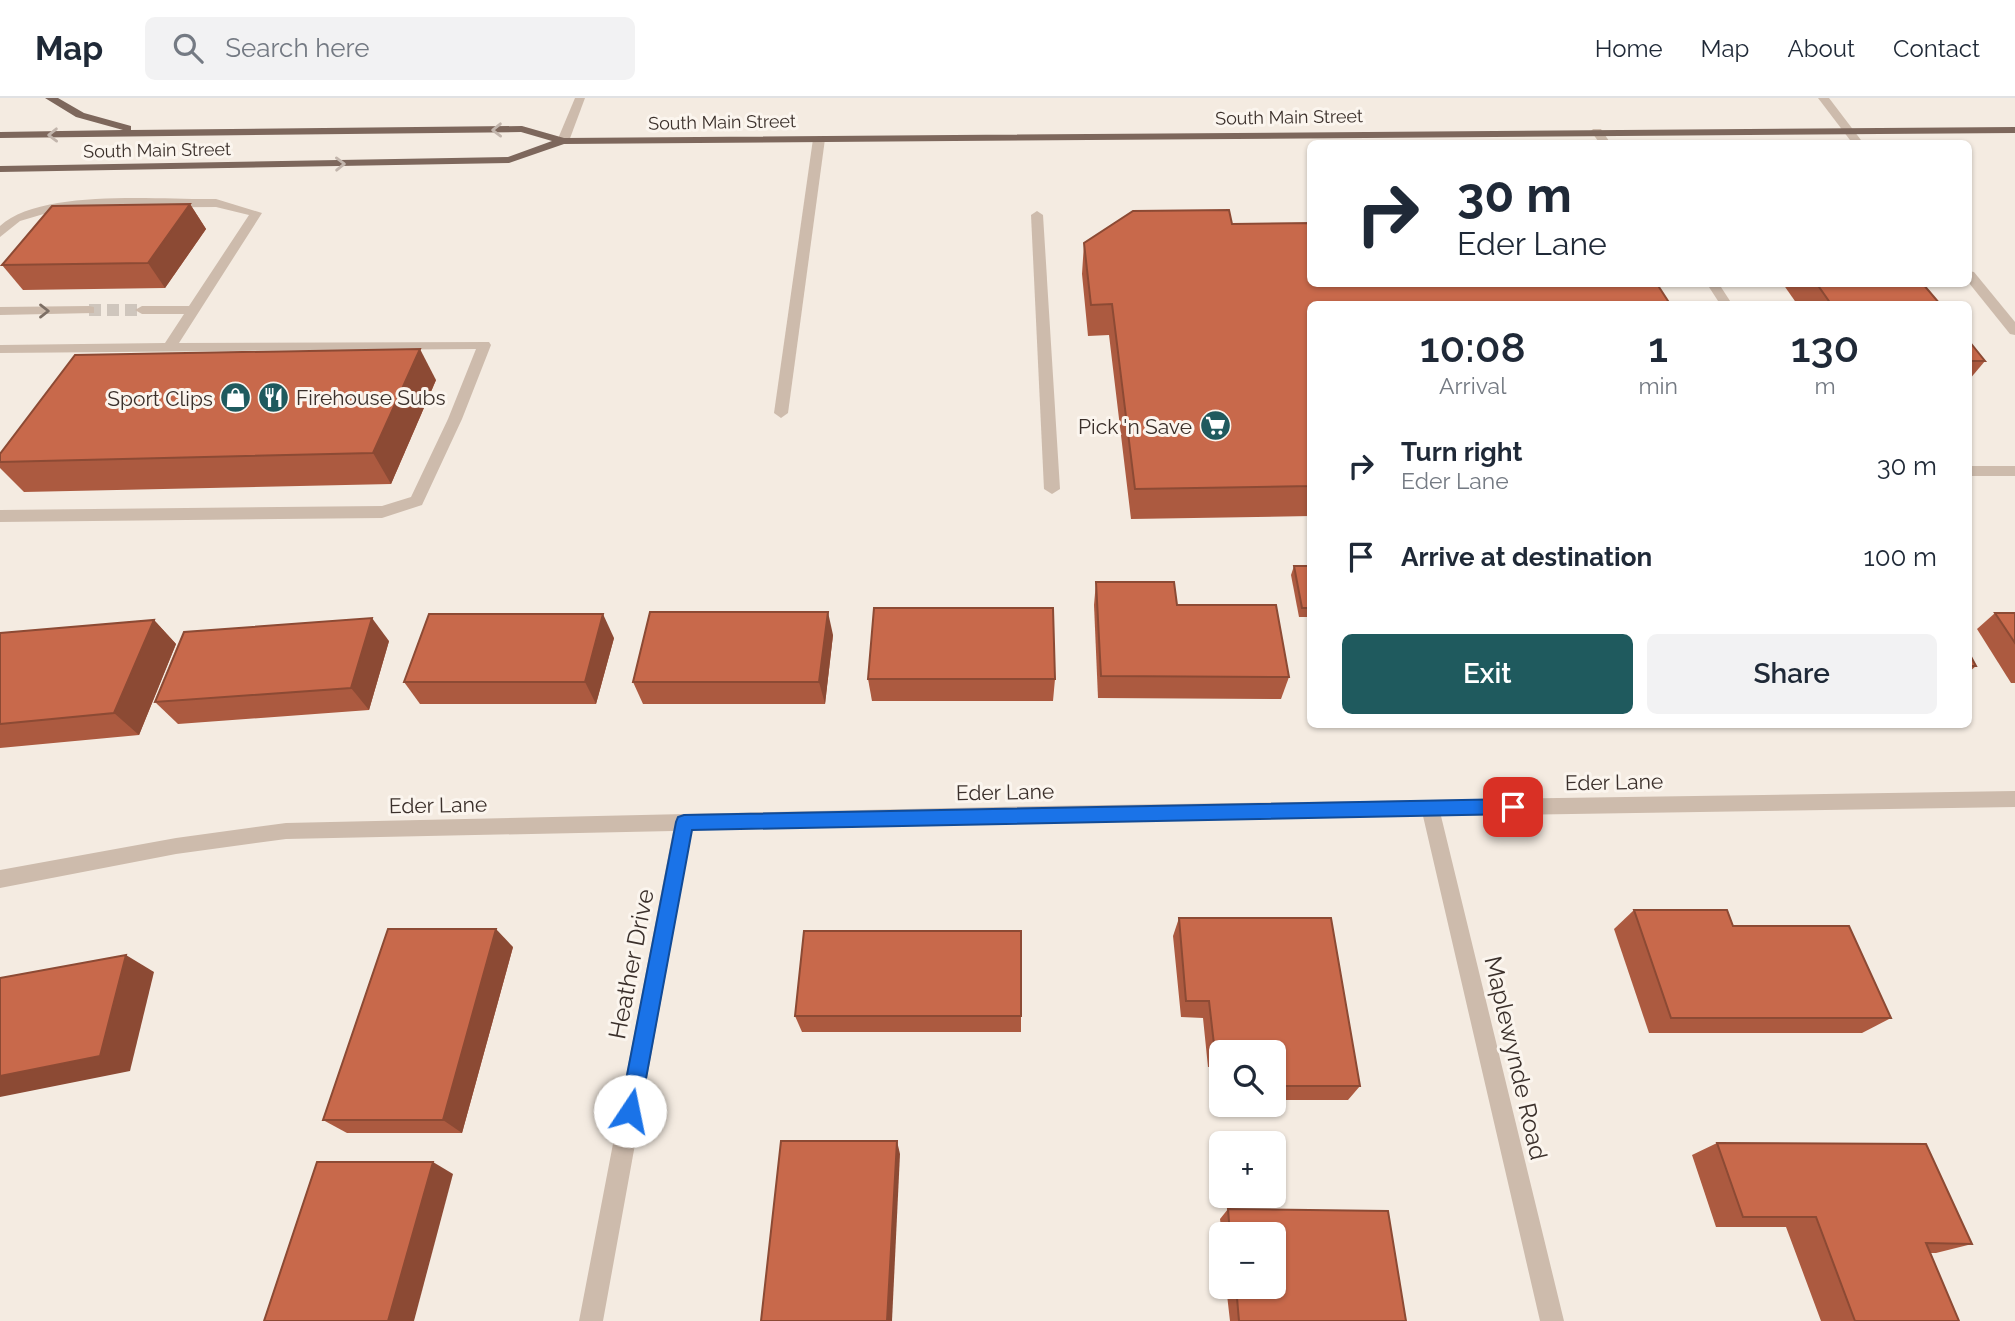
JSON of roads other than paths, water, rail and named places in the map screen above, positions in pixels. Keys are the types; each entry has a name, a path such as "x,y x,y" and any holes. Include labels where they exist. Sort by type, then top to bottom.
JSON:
{"main road":[{"path":"50,98 80,115 148,133"},
{"name":"South Main Street","path":"0,135 522,130 564,141 1597,131 2015,130"},
{"name":"South Main Street","path":"0,169 65,170 509,160 564,141"},
{"path":"0,179 65,170"}],"street":[{"path":"564,141 580,98"},
{"path":"1823,98 1856,140"},
{"path":"1597,131 1603,140"},
{"path":"781,413 819,139"},
{"path":"0,233 16,218 63,204 216,203 256,213 169,347"},
{"path":"1037,215 1052,489"},
{"path":"1972,279 2015,331"},
{"path":"0,311 89,310"},
{"path":"142,310 193,310"},
{"path":"0,516 382,512 417,501 455,419 484,345 169,347 3,353"},
{"path":"1972,471 2015,471"},
{"name":"Eder Lane","path":"0,879 176,846 286,831 2015,799"},
{"name":"Maplewynde Road","path":"1430,808 1552,1321"},
{"name":"Heather Drive","path":"591,1321 684,822"}],"tunnel":[{"path":"89,310 142,310"}],"place":[{"name":"Firehouse Subs","path":"273,397"},
{"name":"Sport Clips","path":"236,398"},
{"name":"Pick 'n Save","path":"1215,426"}]}
